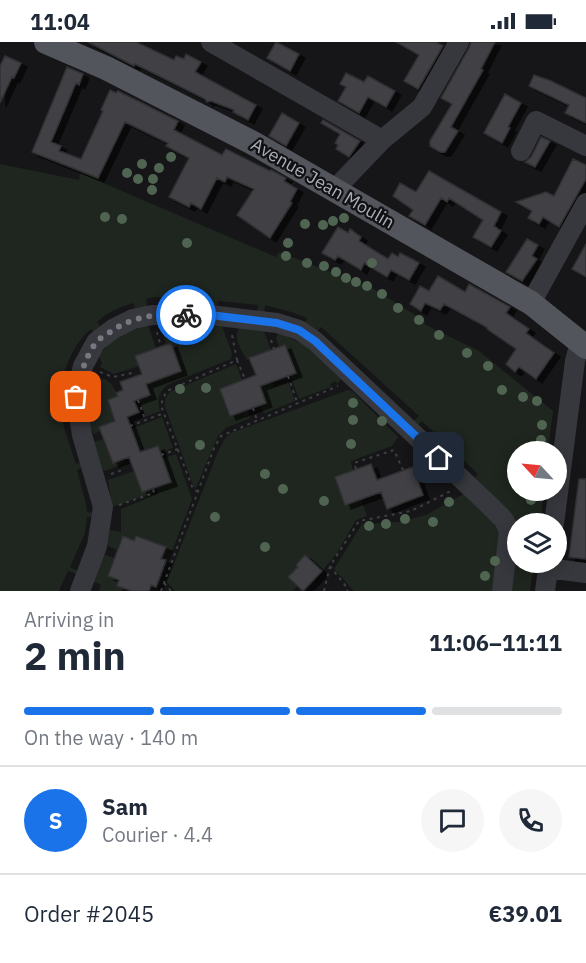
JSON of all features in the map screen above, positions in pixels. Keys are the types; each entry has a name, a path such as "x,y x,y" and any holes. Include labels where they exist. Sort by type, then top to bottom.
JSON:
{"main road":[{"name":"Avenue Jean Moulin","path":"46,42 106,68 243,138 335,189 531,303 583,345"}],"street":[{"path":"212,42 382,140"},
{"path":"335,189 382,140 422,107 459,42"},
{"path":"521,151 536,121 586,146"},
{"path":"531,303 586,203"},
{"path":"80,591 97,546 103,507 82,435 76,397 83,366 96,342 113,329 133,319 152,315 210,315 277,323 299,330 315,341 504,520 509,531 502,591"},
{"path":"555,513 575,361 583,345"},
{"path":"567,569 586,573"},
{"path":"545,591 547,573"}],"path":[{"path":"228,318 237,360 245,379"},
{"path":"198,492 194,489 161,405 163,398 167,391 237,360"},
{"path":"83,366 113,377 132,374"},
{"path":"288,376 297,403"},
{"path":"161,591 214,448 221,436 355,379"},
{"path":"138,400 146,420"},
{"path":"253,408 257,420"},
{"path":"130,426 164,413"},
{"path":"161,455 178,449"},
{"path":"356,469 354,463 394,450 403,470"},
{"path":"324,591 330,566 359,521 411,511 466,483"},
{"path":"103,507 108,509 154,493 153,489"},
{"path":"330,566 348,589 347,591"},
{"path":"164,583 171,591"}],"shaded area":[{"path":"0,164 79,180 80,173 276,257 279,252 372,288 425,321 424,324 479,351 553,411 549,441 507,441 507,501 543,501 541,513 507,513 507,530 471,482 478,474 422,421 414,428 411,424 419,416 321,327 314,334 303,327 307,318 265,305 264,316 257,316 258,305 218,301 216,312 209,312 210,301 155,297 146,299 148,310 136,313 134,303 114,310 101,318 97,322 103,331 97,336 91,329 84,336 68,361 65,371 61,400 71,401 72,407 61,408 64,428 76,464 87,460 88,465 77,470 87,512 97,513 97,517 87,517 85,533 70,567 80,572 79,575 68,571 59,591 0,591"},
{"path":"160,322 222,326 232,353 231,359 167,385 159,397 160,411 145,417 139,399 146,384 181,371 171,343 166,345"},
{"path":"146,324 156,349 136,356 139,366 114,374 100,367 102,363 99,357 114,340"},
{"path":"239,327 263,329 271,350 247,360 237,340"},
{"path":"280,333 306,346 341,379 340,381 337,384 335,381 330,384 331,387 299,399 290,375 296,373 285,345 279,347 277,341"},
{"path":"236,364 242,380 220,389 230,416 248,410 250,418 226,428 218,436 195,490 165,407 165,399 170,392"},
{"path":"93,376 109,382 118,396 108,400 115,421 99,427 101,431 93,434 88,414 88,400 89,378"},
{"path":"288,381 295,401 263,412 260,405 266,403 260,386 272,382 274,387"},
{"path":"348,390 352,391 398,437 392,446 351,461 353,471 335,477 345,505 361,499 367,516 356,520 337,553 322,571 304,556 296,565 300,569 300,583 293,591 175,591 167,582 224,440 231,433"},
{"path":"162,417 173,448 160,453 157,446 140,452 131,429"},
{"path":"103,439 113,463 121,460 123,464 105,471 102,469 94,442"},
{"path":"176,454 192,499 157,591 149,591 165,560 161,559 165,547 137,536 134,541 123,536 117,550 106,545 110,530 121,532 121,509 158,494 156,488 171,482 162,459"},
{"path":"134,471 142,492 152,489 153,493 112,507 108,480"},
{"path":"465,493 500,526 498,591 354,591 334,569 362,524 398,522 426,515"},
{"path":"101,553 114,558 108,576 119,580 118,586 132,591 99,591 101,585 90,580"},
{"path":"509,573 533,573 530,591 507,591"}],"building":[{"path":"88,42 136,42 174,60 176,56 184,59 186,54 201,62 195,72 256,105 248,120 233,112 234,110 211,101 207,102"},
{"path":"276,42 299,54 290,71 267,58"},
{"path":"396,42 436,42 443,46 418,89 404,81 419,55"},
{"path":"471,42 495,42 481,69 483,70 451,127 458,131 445,152 440,152 430,146 430,141 452,104 441,98"},
{"path":"5,56 21,63 0,103 0,66"},
{"path":"67,67 83,74 79,85 76,83 51,142 61,146 59,151 81,159 110,90 116,93 118,91 178,121 174,130 222,155 226,149 286,178 284,181 297,189 290,202 292,203 270,238 237,215 254,189 227,177 225,182 217,178 201,209 191,203 189,207 169,197 189,158 166,146 168,143 125,122 98,178 32,152"},
{"path":"346,73 364,82 368,76 395,91 386,107 368,97 359,113 338,101 346,87 340,84"},
{"path":"534,75 586,98 586,123 565,113 569,105 529,86"},
{"path":"505,94 521,103 502,143 484,133"},
{"path":"282,113 299,123 286,146 269,136"},
{"path":"323,120 360,141 349,157 336,149 338,145 335,143 340,134 321,123"},
{"path":"541,137 550,141 535,167 525,162 531,157"},
{"path":"573,159 586,165 586,179 559,227 543,217 539,224 528,218 532,211 516,202 546,192 554,196"},
{"path":"429,171 501,212 494,226 501,231 491,247 473,237 483,220 449,198 447,202 441,198 425,225 409,216 413,210 393,196 400,183 416,192"},
{"path":"338,227 348,233 350,229 361,237 359,241 388,259 392,253 398,257 400,253 419,263 409,280 391,270 387,277 364,263 361,270 338,256 335,260 322,253"},
{"path":"527,239 538,245 532,256 537,259 522,281 506,272"},
{"path":"586,244 586,277 572,269"},
{"path":"438,276 465,292 469,284 510,307 506,313 529,329 526,333 554,353 536,379 519,367 515,372 506,364 516,349 488,328 444,304 440,310 425,303 421,311 410,304 420,286 429,291"},
{"path":"171,343 181,371 146,384 150,395 134,401 139,412 127,417 140,452 158,446 171,482 142,492 129,457 113,463 99,427 115,421 108,400 118,396 116,393 123,390 120,382 142,374 135,356"},
{"path":"285,345 296,373 260,386 266,403 230,416 220,389 256,375 249,358"},
{"path":"371,464 377,480 413,467 423,495 387,509 381,492 345,505 335,477"},
{"path":"579,479 586,479 586,559 569,557"},
{"path":"123,536 134,541 136,536 166,547 161,559 166,560 156,587 151,585 149,591 132,591 117,586 119,580 108,576"},
{"path":"305,555 322,571 303,591 288,577"}],"way so far":[{"path":"76,397 83,366 96,342 113,329 133,319 152,315 186,315"}],"route":[{"path":"186,315 210,315 277,323 299,330 315,341 439,458"}]}
